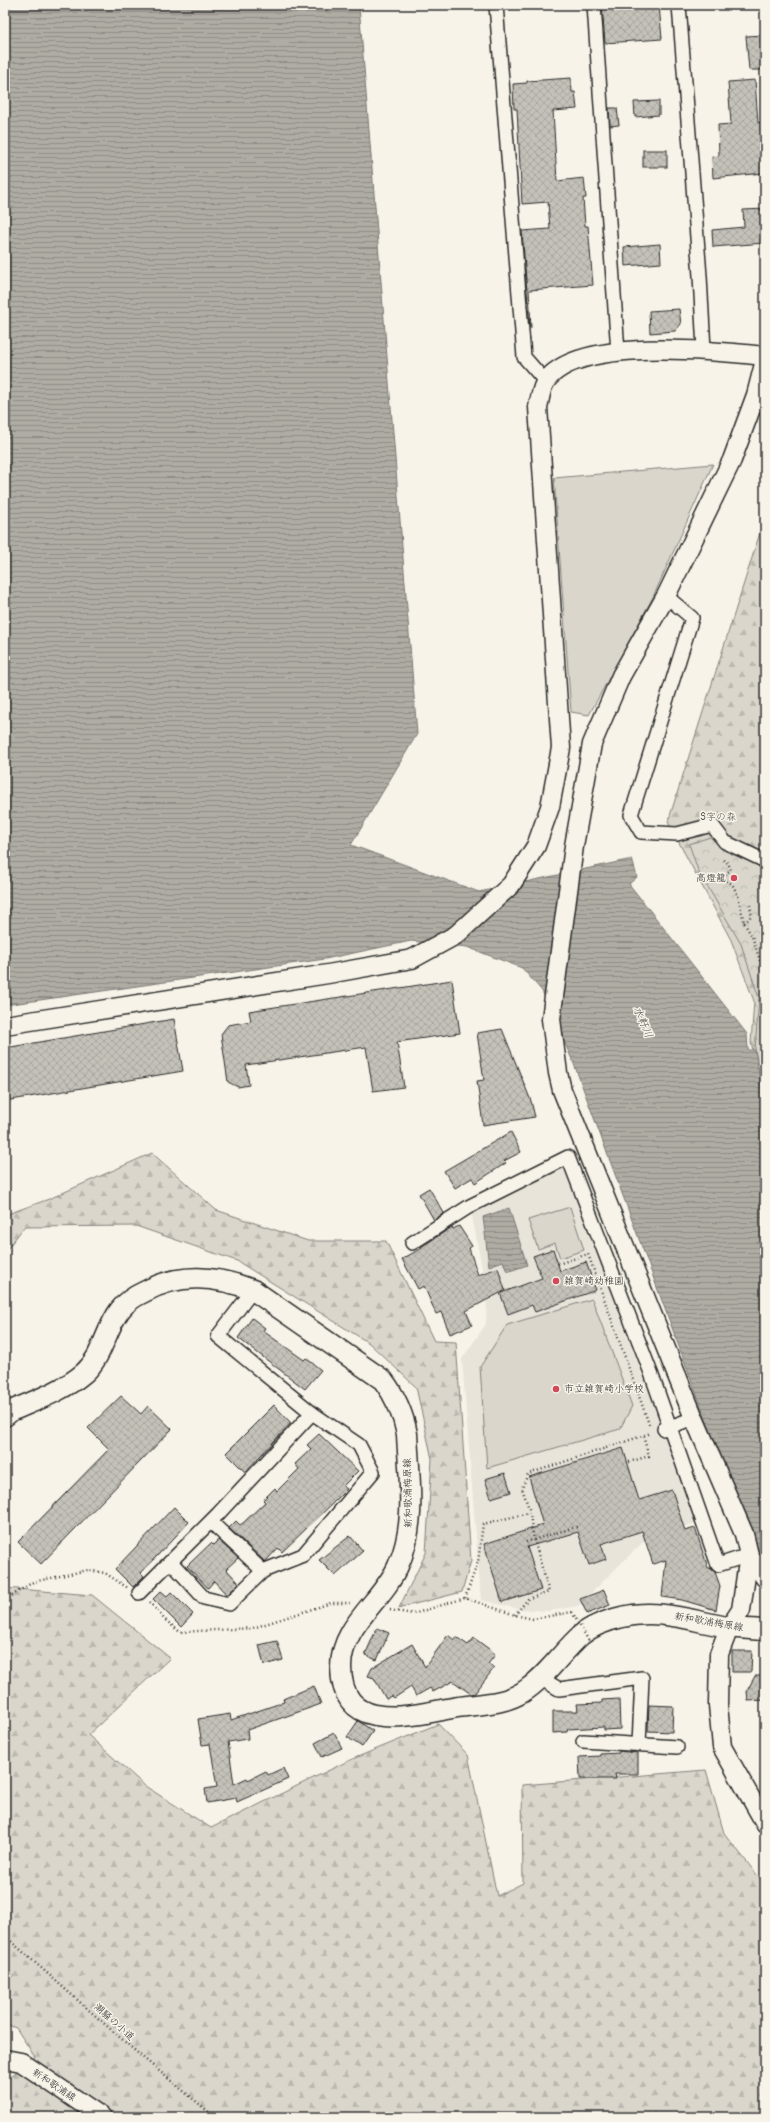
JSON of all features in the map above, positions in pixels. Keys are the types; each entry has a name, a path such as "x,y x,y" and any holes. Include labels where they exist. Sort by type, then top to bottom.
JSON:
{"main road":[{"name":"新和歌浦梅原線","path":"5,1416 11,1411 63,1388 84,1372 97,1358 107,1334 120,1310 131,1299 148,1289 169,1281 192,1277 232,1282 253,1290 383,1380 401,1407 407,1434 410,1528 398,1567 389,1583 369,1607 346,1643 341,1666 345,1690 361,1710 373,1716 395,1718 502,1700 522,1693 540,1678 583,1634 601,1624 623,1617 646,1614 668,1614 729,1628 765,1630"}],"street":[{"path":"496,5 524,357 545,381"},
{"path":"594,5 618,352"},
{"path":"679,5 700,276 704,350"},
{"path":"5,1025 320,976 412,959 456,935 485,910 511,886 536,846 550,807 561,748 538,407 545,381 563,366 582,358 618,352 704,350 765,356"},
{"path":"765,360 756,395 732,460 666,596 621,676 592,744 574,846 551,1020 558,1073 562,1090 694,1418 744,1534 749,1554 765,1578"},
{"path":"666,596 692,618 631,815 641,832 677,834 712,825 725,842 765,862"},
{"path":"412,1243 470,1206 568,1157 662,1429 718,1565 749,1554"},
{"path":"171,1562 204,1598 229,1604 263,1571 303,1555 373,1472 359,1445 312,1413 218,1336 253,1290"},
{"path":"139,1593 211,1522 312,1413"},
{"path":"662,1429 694,1418"},
{"path":"211,1522 263,1571"},
{"path":"749,1554 741,1610 729,1628 719,1654 718,1705 722,1747 765,1823"},
{"path":"540,1678 559,1689 642,1678 639,1744"},
{"path":"583,1741 677,1747"},
{"name":"新和歌浦線","path":"5,2059 20,2062 102,2117"}],"path":[{"path":"723,860 728,864 731,870 726,873 725,880 732,884 736,892 744,923 752,936 765,976"},
{"path":"744,923 752,914 750,905"},
{"path":"765,1015 765,1029"},
{"path":"515,1615 528,1599 549,1592 534,1540 530,1513 522,1488 528,1474 662,1429 588,1254 558,1264"},
{"path":"629,1462 648,1456 643,1436"},
{"path":"465,1598 478,1562 483,1524 530,1513"},
{"path":"526,1542 579,1526"},
{"path":"5,1600 33,1582 88,1570 104,1573 146,1597 164,1619 180,1632 253,1628 331,1603 354,1603 413,1614 465,1598 515,1615 533,1619 572,1612 590,1643"},
{"name":"潮騒の小道","path":"5,1936 141,2056 214,2117"}],"shaded area":[{"name":"市立雑賀崎小学校","path":"564,1167 698,1522 644,1541 578,1606 549,1611 519,1609 481,1600 462,1359 486,1324 487,1294 471,1211"}],"green space":[{"path":"713,464 653,597 589,715 571,712 554,478"},
{"name":"S字の森","path":"765,517 765,1092 751,1043 754,1001 731,940 668,822"},
{"path":"710,837 725,851 753,861 765,873 765,1109 755,1050 759,998 741,944 698,870 689,844"},
{"path":"152,1153 216,1210 308,1241 386,1241 434,1341 456,1342 471,1561 462,1592 399,1608 426,1553 432,1459 416,1387 369,1343 237,1261 136,1226 24,1227 5,1252 5,1215 49,1199"},
{"path":"570,1207 584,1250 560,1258 555,1243 538,1249 528,1220"},
{"path":"592,1299 632,1406 620,1429 487,1468 480,1367 507,1325"},
{"path":"5,1588 92,1595 170,1658 88,1735 145,1786 211,1828 350,1760 438,1724 468,1755 497,1896 523,1883 522,1785 706,1770 724,1833 765,1885 765,2117 5,2117 5,2081 35,2057 16,2028 5,2024"}],"water":[{"name":"水軒川","path":"5,5 359,5 417,734 351,845 479,892 632,859 637,877 629,884 747,1034 748,1050 755,1050 765,1109 765,1572 759,1562 574,1064 542,991 522,968 467,947 411,941 325,959 5,1005"},
{"path":"509,1208 527,1265 507,1272 503,1261 489,1266 483,1217"}],"building":[{"path":"602,5 659,5 662,39 605,43"},
{"path":"765,35 765,70 749,70 746,36"},
{"path":"571,78 572,92 575,92 577,109 553,111 557,181 584,178 586,198 583,198 585,226 588,226 593,285 529,290 530,328 522,231 550,229 548,202 522,204 517,109 514,109 513,84 527,83 527,81"},
{"path":"755,80 758,123 761,122 763,173 713,178 712,157 719,156 718,125 731,124 728,82"},
{"path":"659,101 659,115 635,117 634,102"},
{"path":"609,108 617,108 619,125 610,126"},
{"path":"643,150 667,150 667,167 643,167"},
{"path":"765,209 765,243 713,247 712,230 744,227 743,210"},
{"path":"660,244 661,263 625,266 624,247"},
{"path":"679,309 681,324 675,331 650,333 649,311"},
{"path":"452,980 460,1033 397,1042 404,1087 373,1091 366,1047 246,1065 249,1085 238,1087 228,1082 221,1034 228,1025 251,1021 249,1011"},
{"path":"174,1019 183,1071 5,1101 5,1048"},
{"path":"502,1029 531,1101 535,1117 483,1125 477,1081 484,1080 477,1033"},
{"path":"511,1132 521,1152 504,1161 506,1163 475,1183 472,1178 455,1188 444,1171"},
{"path":"429,1188 444,1213 434,1220 419,1194"},
{"path":"459,1226 472,1246 469,1248 478,1275 498,1268 505,1290 501,1293 542,1278 533,1256 553,1249 560,1271 586,1262 596,1290 535,1312 532,1305 508,1314 500,1293 466,1311 472,1325 450,1334 441,1312 436,1314 424,1286 418,1289 402,1259 422,1248 421,1247 452,1227 453,1229"},
{"path":"252,1318 265,1328 263,1331 304,1360 306,1358 321,1370 305,1389 238,1338"},
{"path":"121,1396 141,1414 148,1406 172,1429 41,1564 18,1542 109,1449 88,1428"},
{"path":"274,1405 291,1423 245,1472 226,1453"},
{"path":"319,1434 358,1471 343,1486 347,1489 333,1503 282,1552 278,1548 265,1562 229,1528 236,1521 240,1525 243,1523 265,1502 263,1500 275,1488 277,1491 299,1469 295,1464 311,1449 307,1445"},
{"path":"623,1448 639,1500 672,1490 685,1531 695,1528 708,1568 715,1572 720,1586 716,1610 682,1600 662,1597 666,1560 653,1564 642,1531 601,1544 606,1559 589,1565 578,1532 527,1547 541,1590 502,1602 484,1544 543,1525 529,1477"},
{"path":"505,1473 511,1492 491,1498 485,1479"},
{"path":"174,1507 189,1522 141,1573 144,1576 133,1587 115,1569"},
{"path":"350,1536 363,1551 335,1576 319,1560"},
{"path":"218,1540 238,1558 226,1569 239,1583 227,1595 214,1581 208,1588 187,1566 211,1543 213,1545"},
{"path":"604,1590 610,1605 587,1614 580,1599"},
{"path":"161,1591 167,1596 171,1592 193,1614 181,1627 153,1599"},
{"path":"377,1628 389,1633 377,1660 365,1655"},
{"path":"448,1635 454,1640 456,1637 468,1645 474,1638 495,1655 488,1664 494,1668 475,1693 471,1694 453,1681 433,1692 430,1688 416,1696 411,1687 394,1698 392,1696 386,1699 374,1678 368,1676 372,1668 412,1644 425,1667"},
{"path":"277,1641 283,1660 264,1665 259,1645"},
{"path":"732,1651 752,1651 751,1672 732,1672"},
{"path":"755,1676 765,1676 765,1700 748,1701 747,1691"},
{"path":"314,1686 321,1704 247,1730 248,1739 228,1742 234,1784 247,1778 248,1780 266,1771 268,1775 283,1768 288,1779 237,1802 236,1798 207,1803 205,1789 217,1787 210,1744 202,1745 198,1719 230,1714 231,1720 284,1702 283,1699"},
{"path":"619,1699 620,1729 604,1730 604,1727 568,1729 567,1732 553,1733 553,1711 578,1711 577,1704 602,1703 602,1700"},
{"path":"649,1705 673,1706 672,1732 648,1731"},
{"path":"358,1721 373,1731 362,1747 347,1737"},
{"path":"334,1733 342,1748 322,1757 315,1743"},
{"path":"619,1751 638,1753 638,1774 615,1774 616,1779 580,1779 579,1757 600,1756 600,1754 619,1753"}],"place":[{"name":"高燈籠","path":"734,878"},
{"name":"雑賀崎幼稚園","path":"556,1281"},
{"name":"市立雑賀崎小学校","path":"556,1389"}]}
